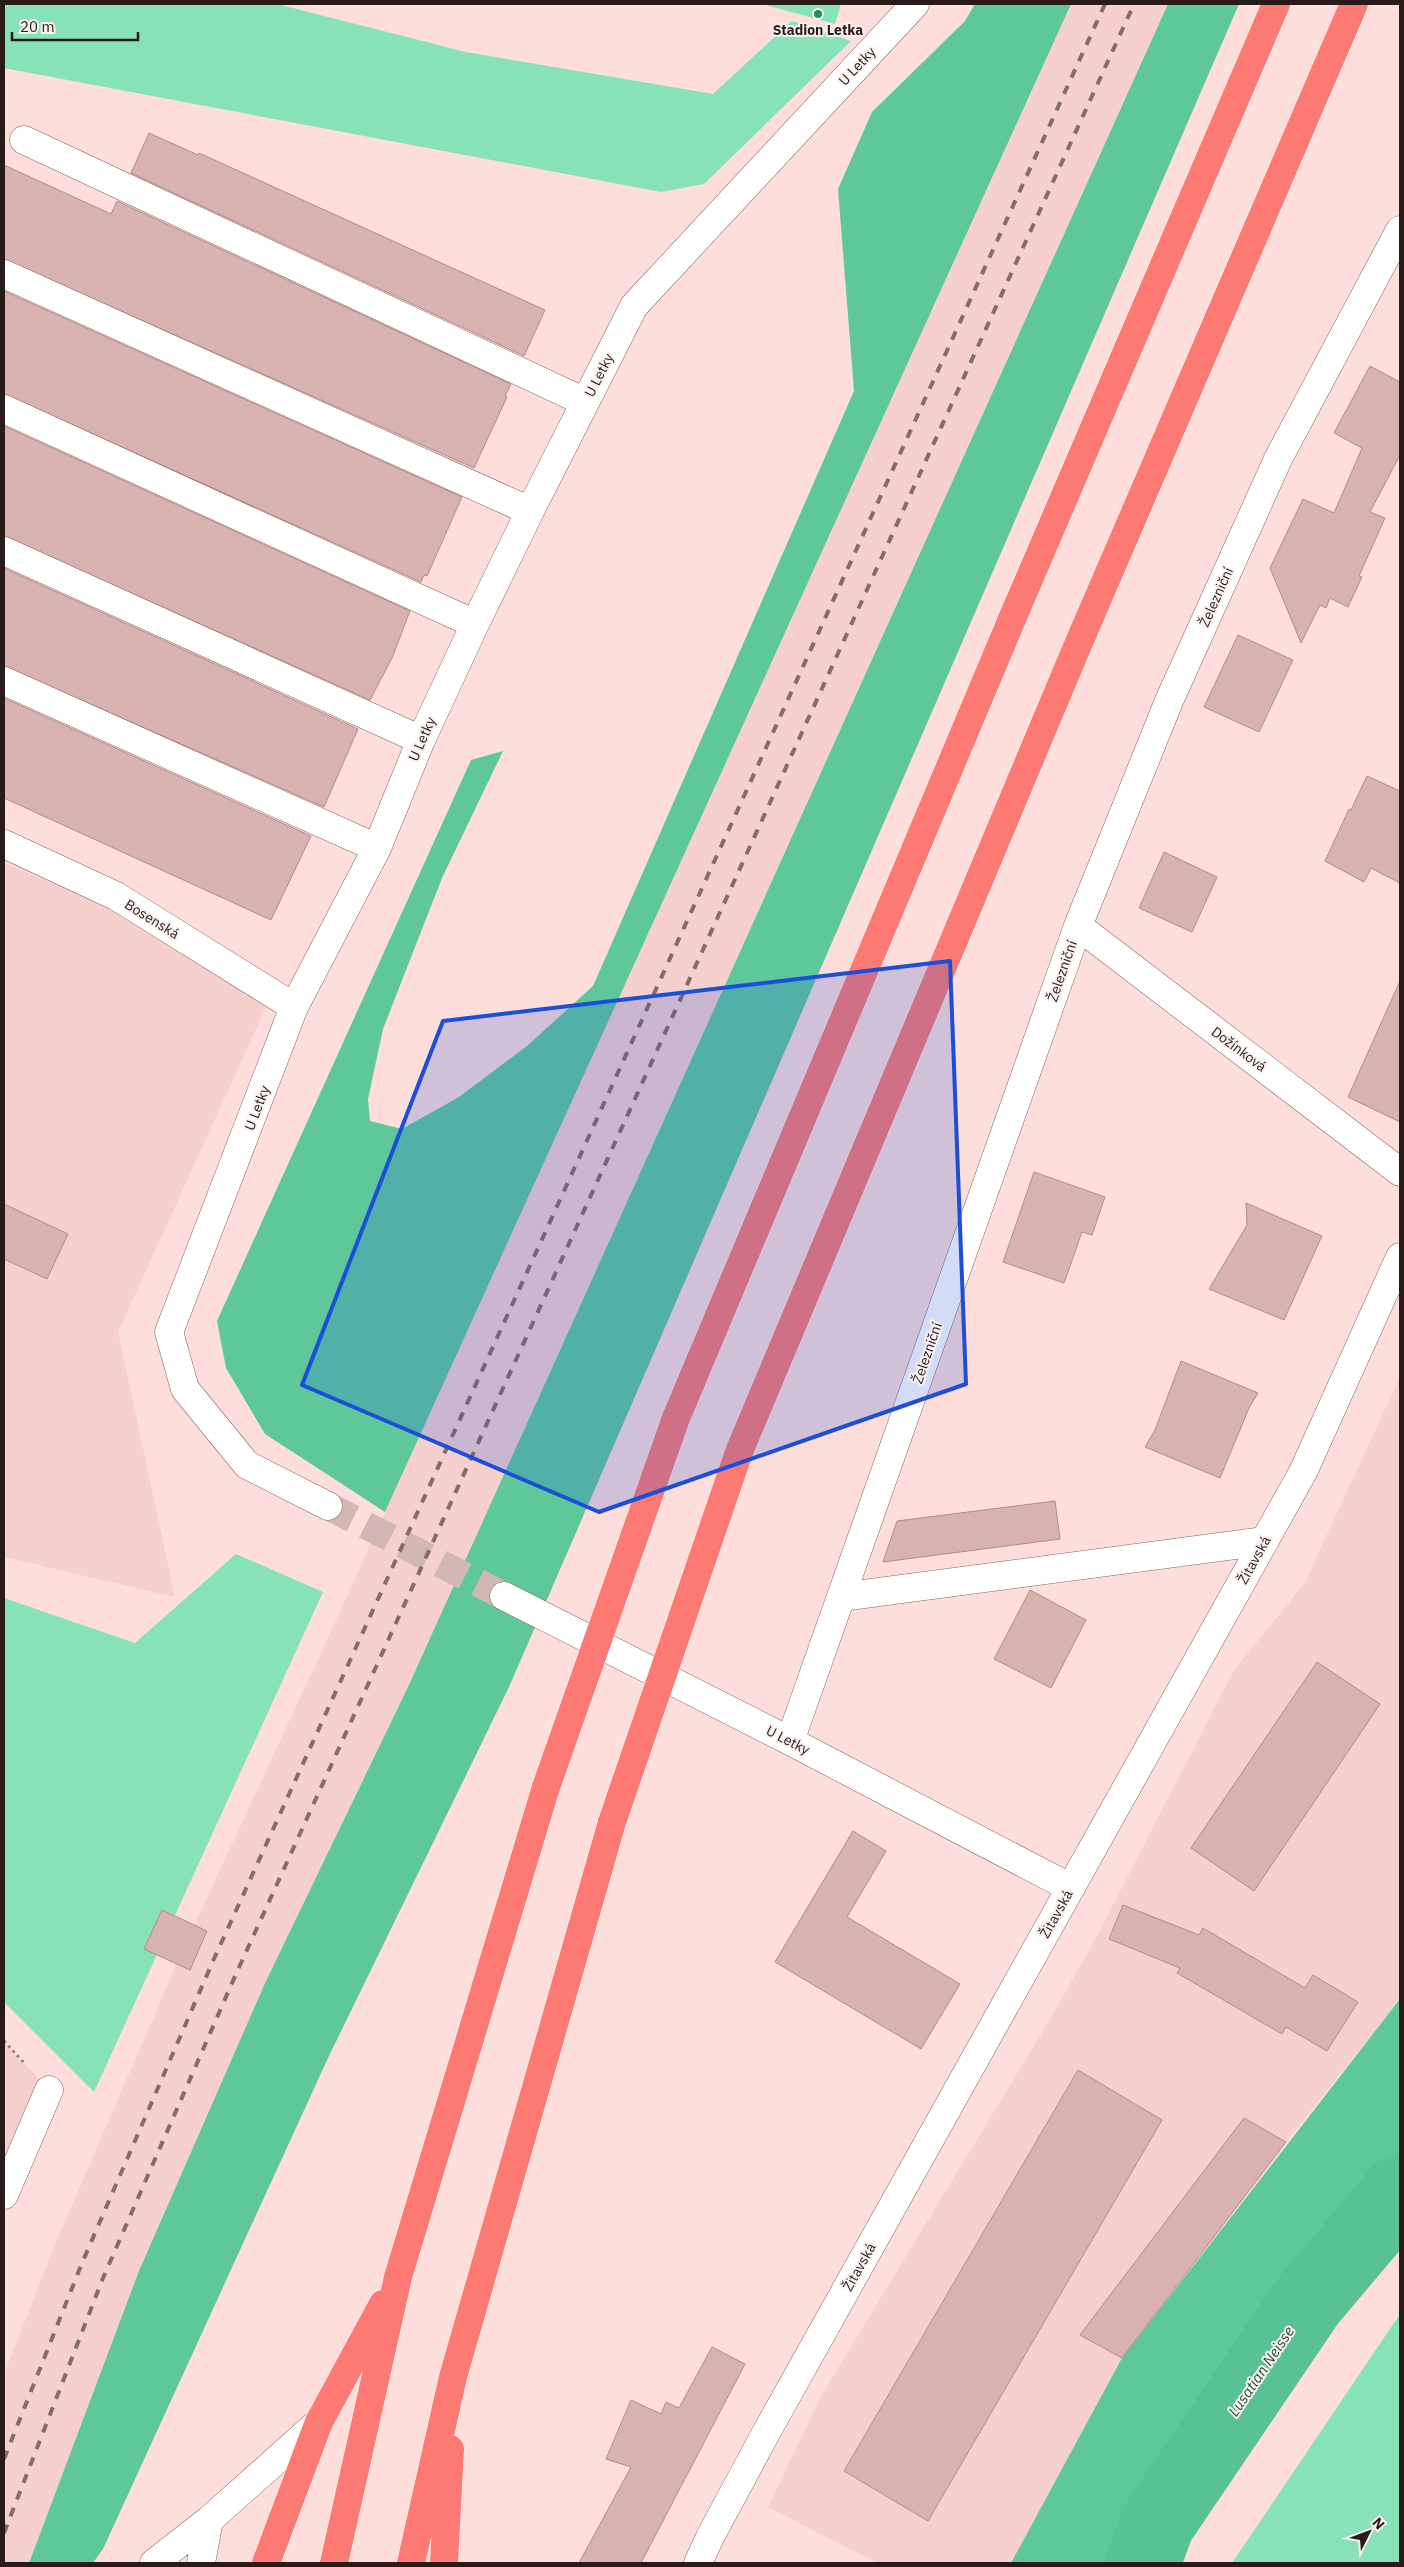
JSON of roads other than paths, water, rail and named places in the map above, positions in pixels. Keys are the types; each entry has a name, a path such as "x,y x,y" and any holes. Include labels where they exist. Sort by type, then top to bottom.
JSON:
{"highway":[{"path":"334,2563 398,2277 546,1786 676,1418 1011,622 1276,4"},
{"path":"411,2563 453,2377 612,1822 739,1452 1069,665 1354,4"},
{"path":"266,2563 318,2422 398,2277"},
{"path":"444,2563 453,2377"}],"street":[{"name":"U Letky","path":"328,1506 246,1465 185,1390 169,1332 294,1007 377,848 421,740 475,624 634,306 915,4"},
{"path":"24,140 585,402"},
{"name":"Železniční","path":"790,1741 1078,926 1169,701 1278,459 1400,230"},
{"path":"4,274 530,511"},
{"path":"4,409 475,624"},
{"path":"4,551 421,740"},
{"path":"4,681 377,848"},
{"name":"Bosenská","path":"4,844 116,896 294,1007"},
{"name":"Dožínková","path":"1078,926 1400,1172"},
{"name":"Žitavská","path":"698,2563 763,2439 1303,1472 1400,1257"},
{"path":"841,1597 1265,1541"},
{"name":"U Letky","path":"504,1596 790,1741 1070,1888"},
{"path":"4,2195 50,2090"},
{"path":"154,2563 209,2520 318,2422"},
{"path":"200,2563 209,2520"}],"waterway":[{"name":"Lusatian Neisse","path":"1143,2563 1157,2524 1308,2301 1400,2192"}],"tunnel":[{"path":"328,1506 504,1596"}],"railway":[{"path":"4,2459 82,2263 213,1961 1105,4"},
{"path":"4,2533 103,2278 236,1974 1134,4"}],"place":[{"name":"Stadion Letka","path":"818,14"}]}
